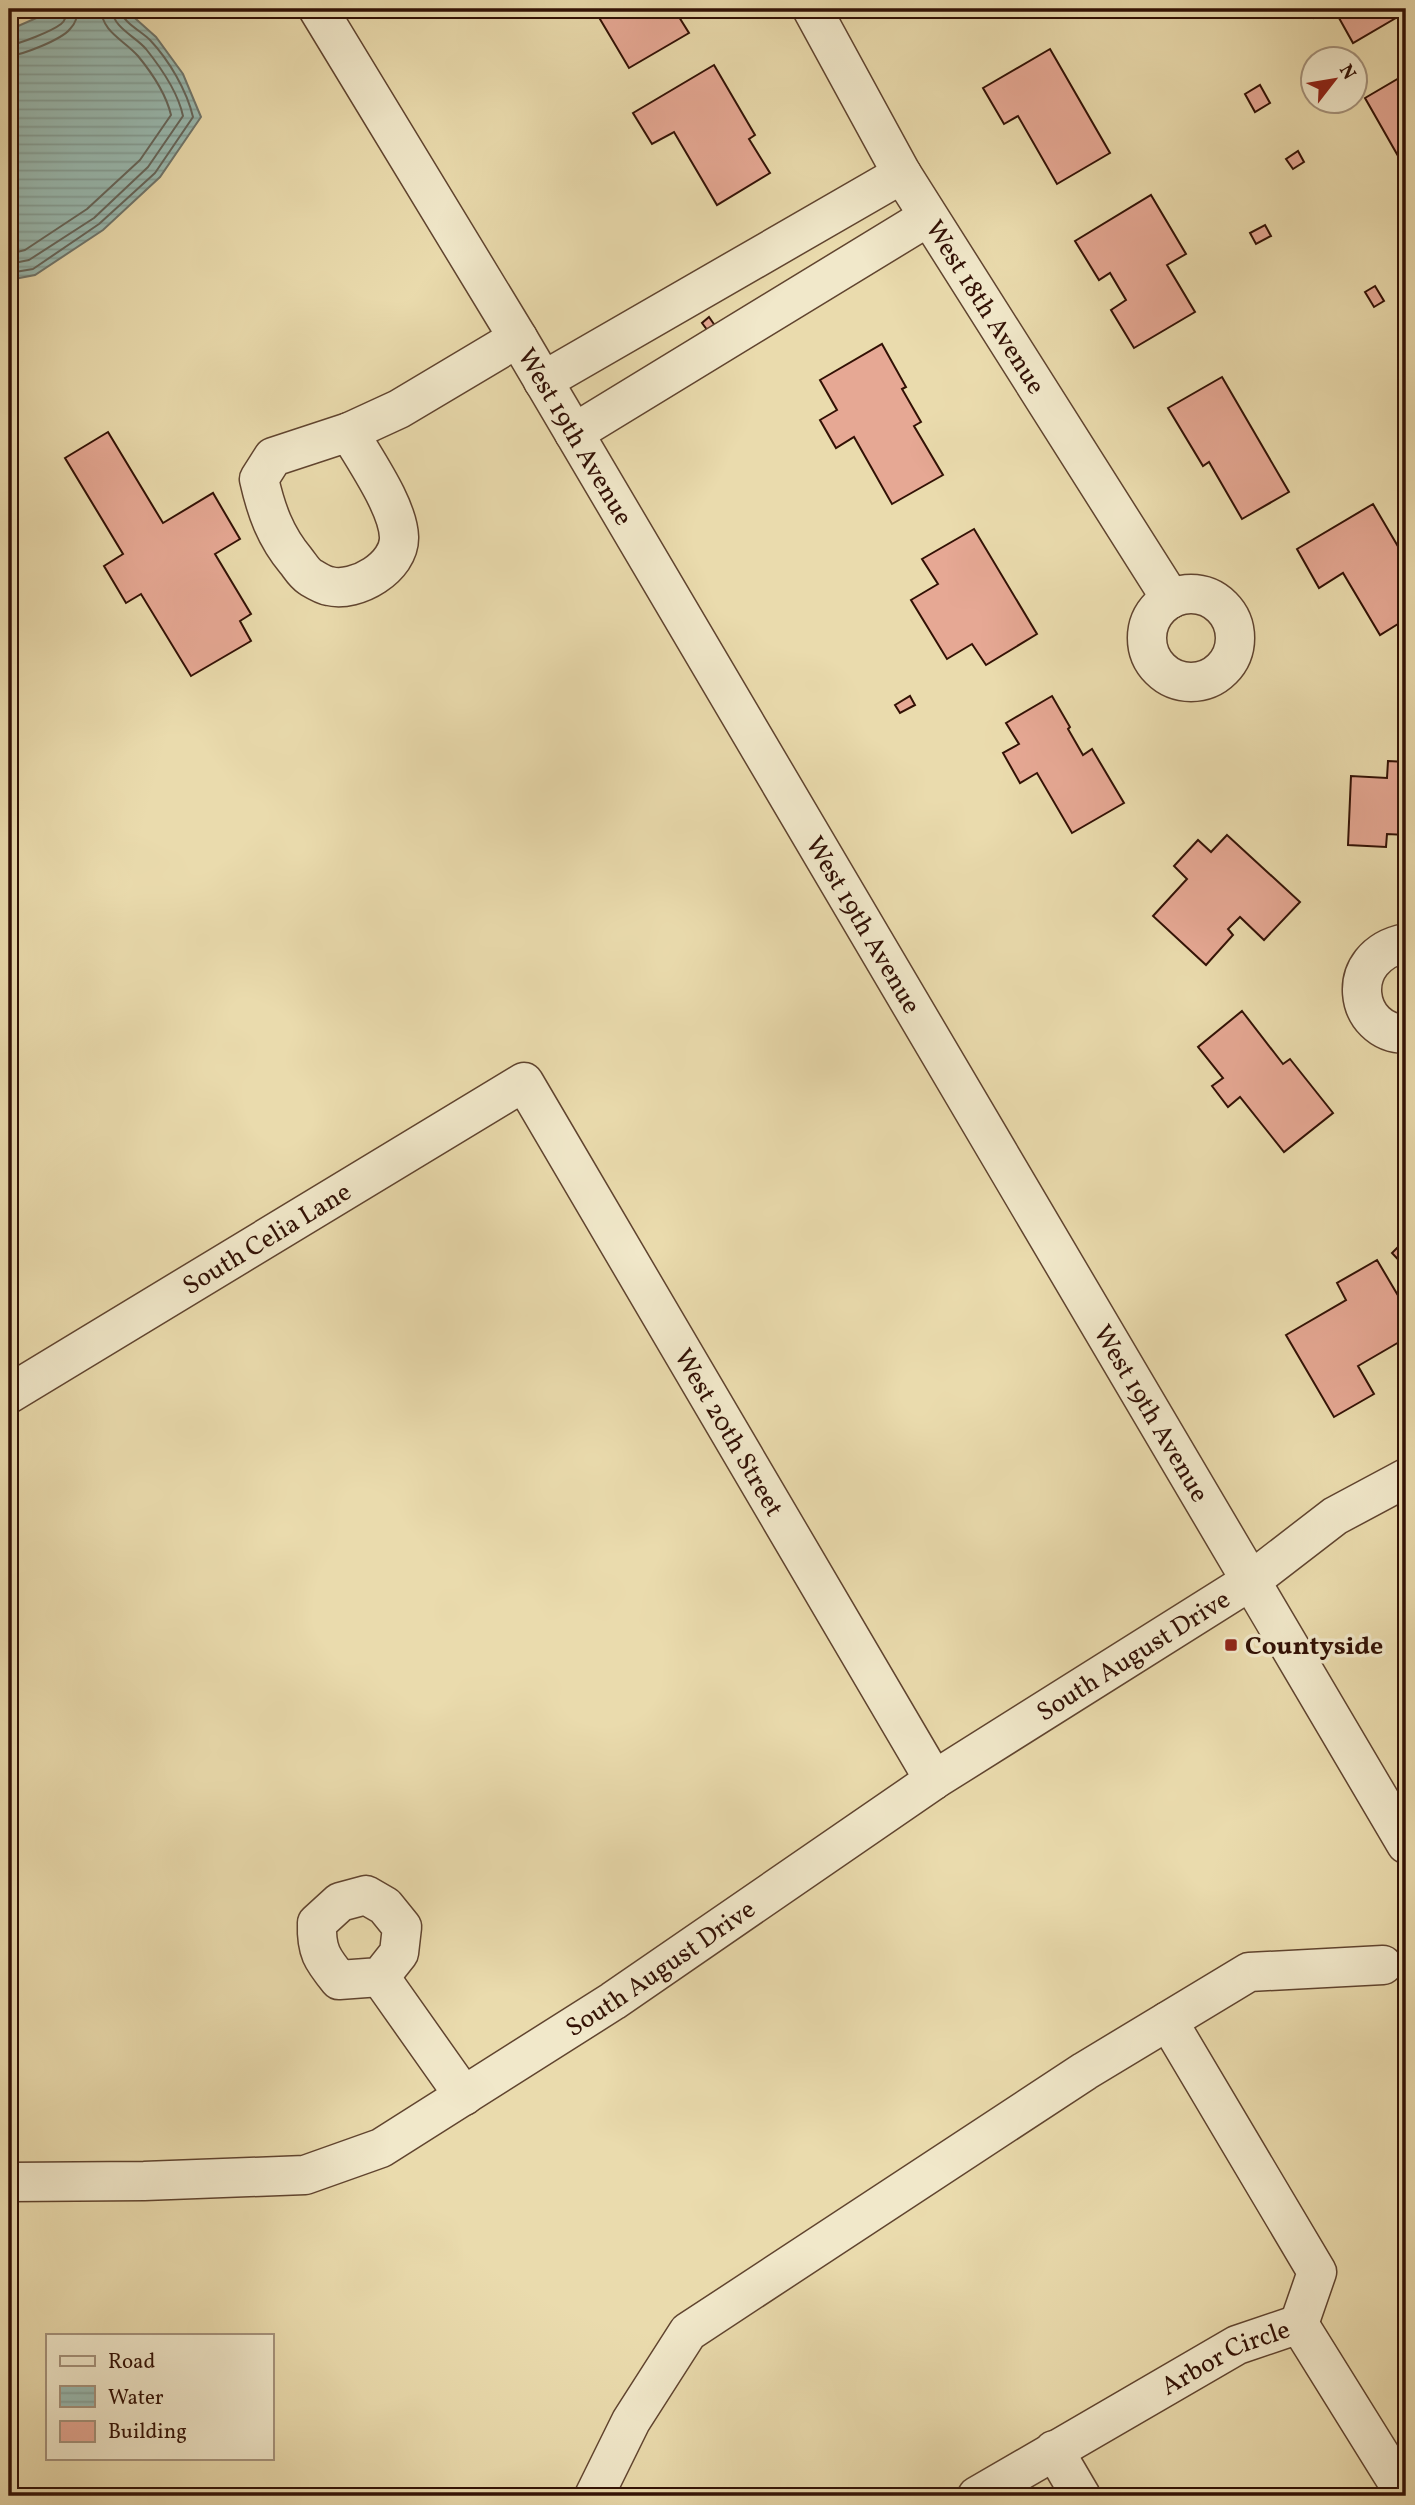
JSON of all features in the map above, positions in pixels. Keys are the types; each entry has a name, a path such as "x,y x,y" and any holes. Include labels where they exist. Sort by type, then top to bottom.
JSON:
{"street":[{"name":"West 19th Avenue","path":"318,9 543,380 1406,1844"},
{"name":"West 18th Avenue","path":"812,9 902,174 1171,599"},
{"path":"543,380 902,174"},
{"path":"574,433 929,217"},
{"path":"349,432 399,409 518,338"},
{"path":"1406,943 1392,946 1377,955 1365,970 1362,990 1365,1006 1372,1017 1384,1028 1406,1034"},
{"name":"South Celia Lane","path":"9,1394 524,1082"},
{"name":"West 20th Street","path":"524,1082 934,1780"},
{"name":"South August Drive","path":"9,2182 305,2175 381,2148 613,2001 934,1780 1252,1580 1335,1516 1406,1478"},
{"path":"594,2496 631,2421 688,2332 1085,2071 1249,1972 1383,1965"},
{"path":"380,1977 464,2096"},
{"path":"1168,2021 1317,2272 1299,2324"},
{"name":"Arbor Circle","path":"977,2496 1237,2345 1299,2324 1406,2496"},
{"path":"1054,2450 1081,2496"}],"water":[{"path":"127,11 156,37 183,74 201,117 160,177 103,230 35,275 9,280 9,30 50,12"}],"building":[{"path":"594,9 674,9 689,33 629,68"},
{"path":"1309,9 1331,9 1314,18"},
{"path":"1334,9 1397,9 1401,15 1353,43"},
{"path":"1050,49 1110,153 1057,184 1018,116 1004,124 983,88"},
{"path":"714,65 755,135 749,139 770,173 717,205 674,132 652,144 633,113"},
{"path":"1406,74 1406,170 1370,107 1370,95"},
{"path":"1260,85 1270,103 1255,112 1245,94"},
{"path":"1298,151 1304,162 1293,169 1286,159"},
{"path":"1151,195 1186,254 1167,265 1195,312 1134,348 1111,310 1126,300 1110,273 1099,280 1075,241"},
{"path":"1265,225 1271,236 1256,244 1250,233"},
{"path":"1375,286 1384,301 1374,307 1365,292"},
{"path":"709,317 718,330 711,335 702,323"},
{"path":"882,344 906,387 902,389 921,422 914,426 943,475 892,504 854,437 836,448 820,420 837,410 820,380"},
{"path":"1222,377 1289,492 1242,519 1209,462 1203,466 1168,408"},
{"path":"108,432 163,523 213,493 240,539 215,554 251,614 240,621 251,641 191,676 141,594 126,603 104,566 123,554 65,458"},
{"path":"1373,504 1406,560 1406,619 1380,635 1343,573 1319,588 1297,549"},
{"path":"974,529 1037,634 986,665 972,644 947,659 911,600 938,584 922,559"},
{"path":"910,696 915,705 900,713 895,705"},
{"path":"1052,696 1083,755 1092,749 1124,803 1072,833 1037,773 1020,783 1003,753 1019,744 1006,723"},
{"path":"1388,761 1406,762 1406,835 1387,834 1386,847 1348,845 1351,776 1387,778"},
{"path":"1227,835 1300,902 1264,940 1240,917 1228,929 1233,935 1206,965 1153,916 1187,879 1174,866 1198,840 1211,852"},
{"path":"1242,1011 1283,1064 1290,1059 1333,1113 1284,1152 1240,1097 1228,1107 1212,1086 1223,1078 1198,1047"},
{"path":"1406,1239 1406,1268 1392,1253"},
{"path":"1377,1260 1406,1309 1406,1338 1358,1366 1374,1394 1334,1417 1286,1335 1346,1300 1337,1283"}],"place":[{"name":"Countyside","path":"1231,1645"}]}
